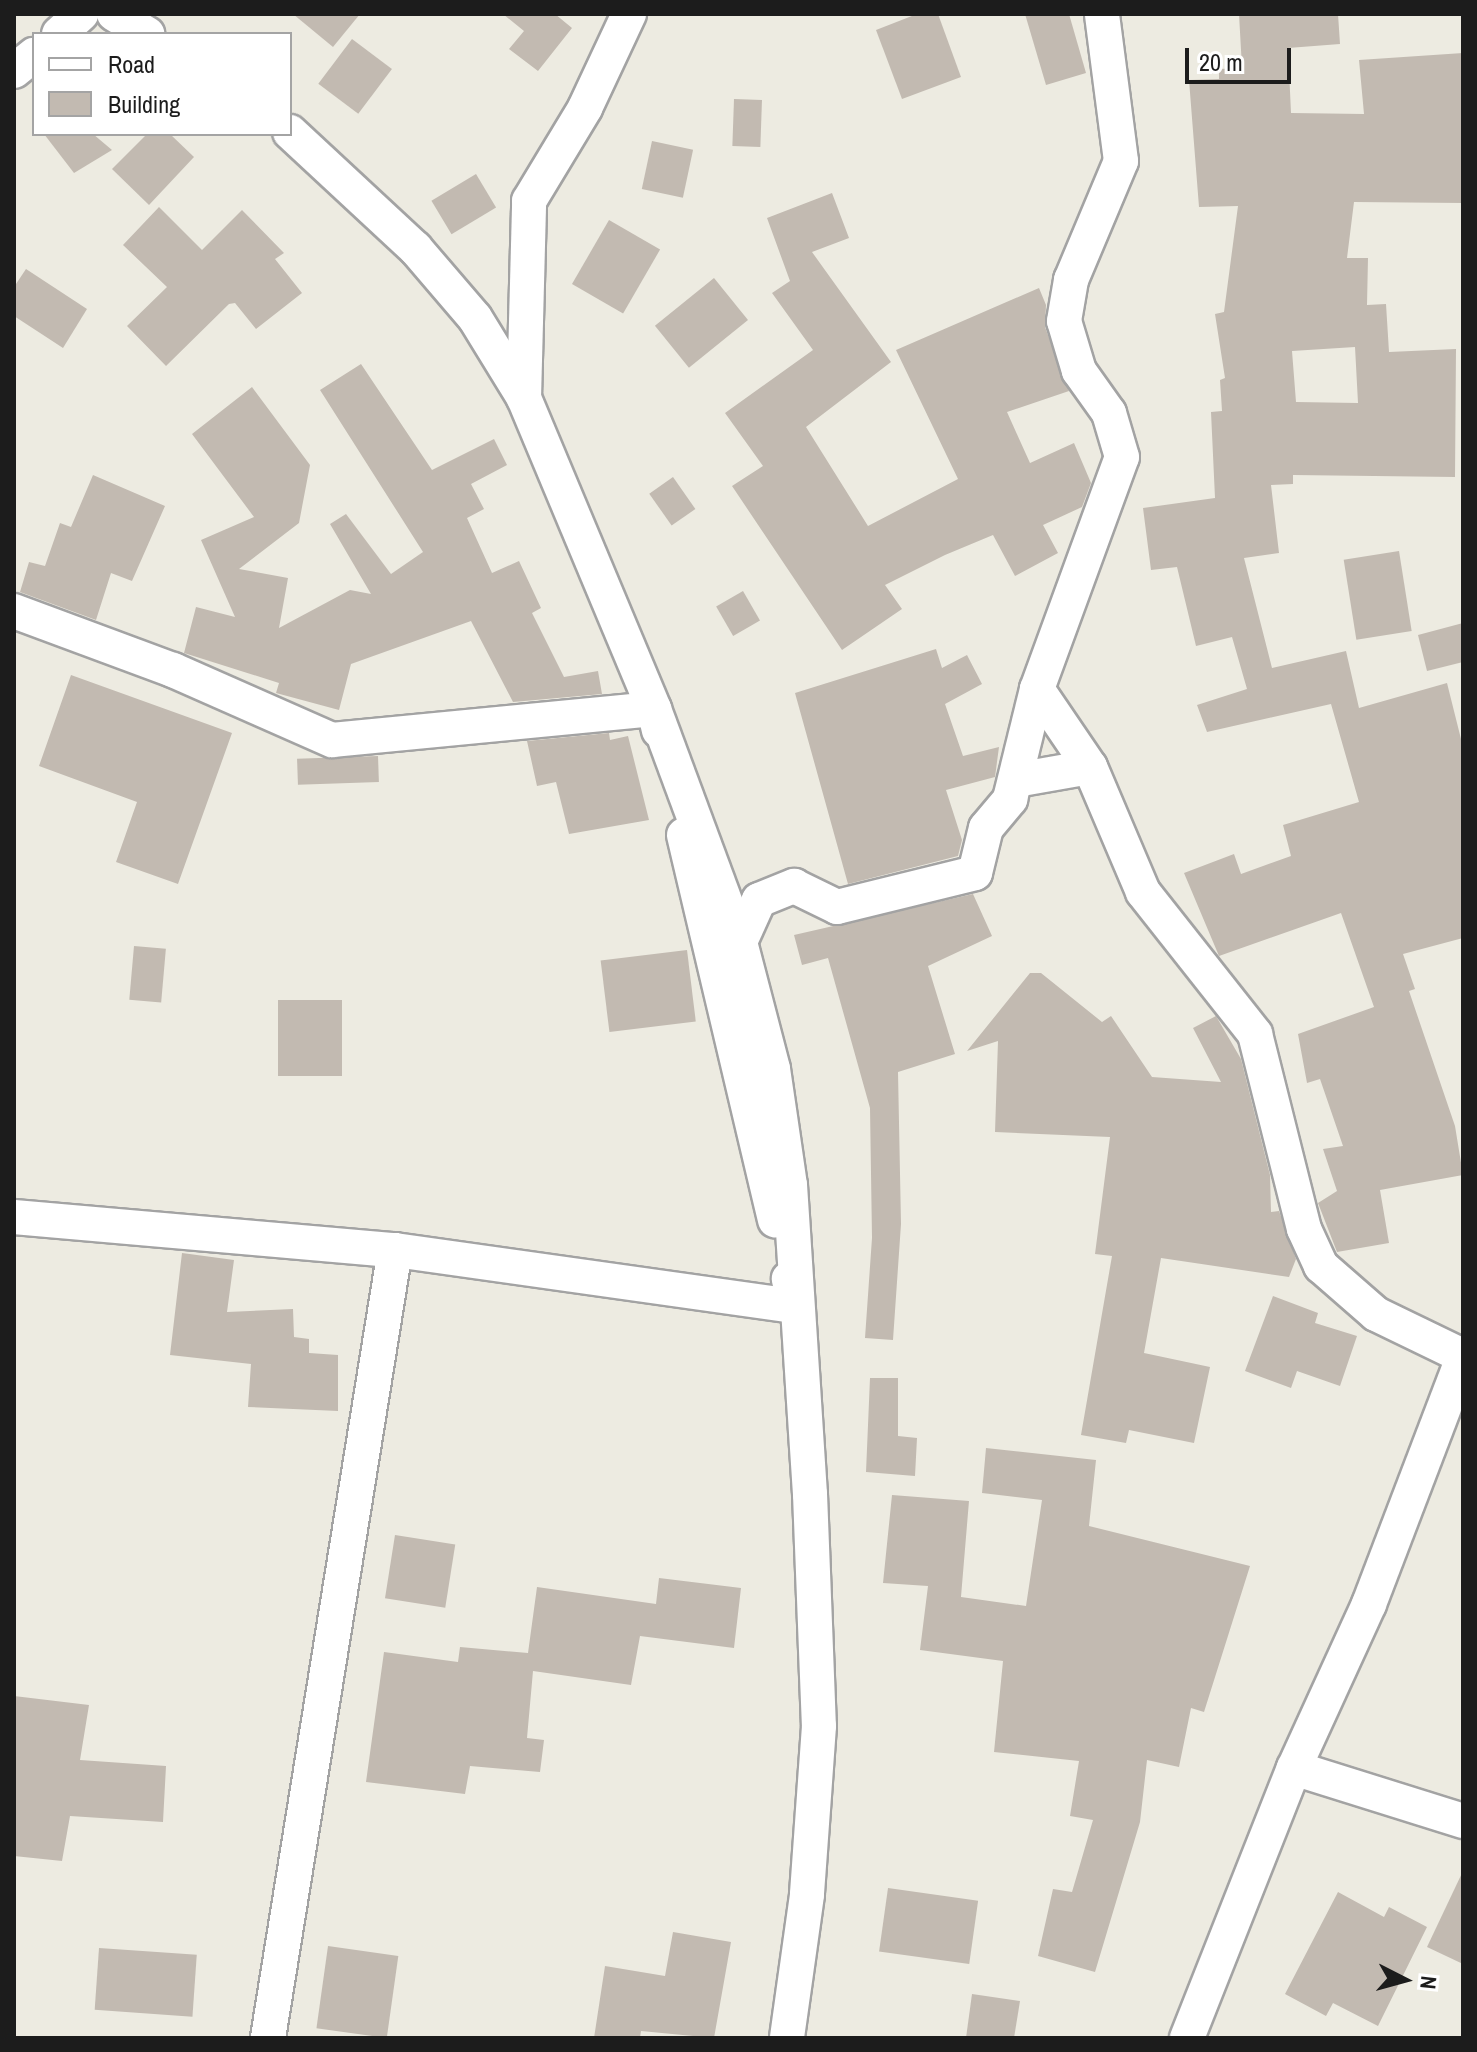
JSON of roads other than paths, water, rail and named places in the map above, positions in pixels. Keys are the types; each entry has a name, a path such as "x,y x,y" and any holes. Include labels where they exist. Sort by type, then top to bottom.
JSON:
{"street":[{"path":"61,32 81,14"},
{"path":"114,14 144,32"},
{"path":"524,398 529,201 585,108 629,14"},
{"path":"740,942 759,900 794,886 837,907 975,873 986,828 1016,780 1037,689 1122,457 1109,413 1079,371 1064,321 1071,280 1121,161 1102,14"},
{"path":"14,71 32,57"},
{"path":"292,134 415,248 475,318 524,398 654,709 740,942 773,1069 790,1185 810,1494 819,1726 807,1895 787,2038"},
{"path":"14,611 173,670 332,740 654,709"},
{"path":"1037,689 1090,767 1143,892 1255,1034 1304,1229 1321,1266 1376,1314 1463,1357 1369,1604 1294,1768 1187,2038"},
{"path":"14,1217 395,1250 795,1306 654,709"},
{"path":"1016,780 1090,767"},
{"path":"268,2038 395,1250"},
{"path":"1294,1768 1463,1821"}]}
